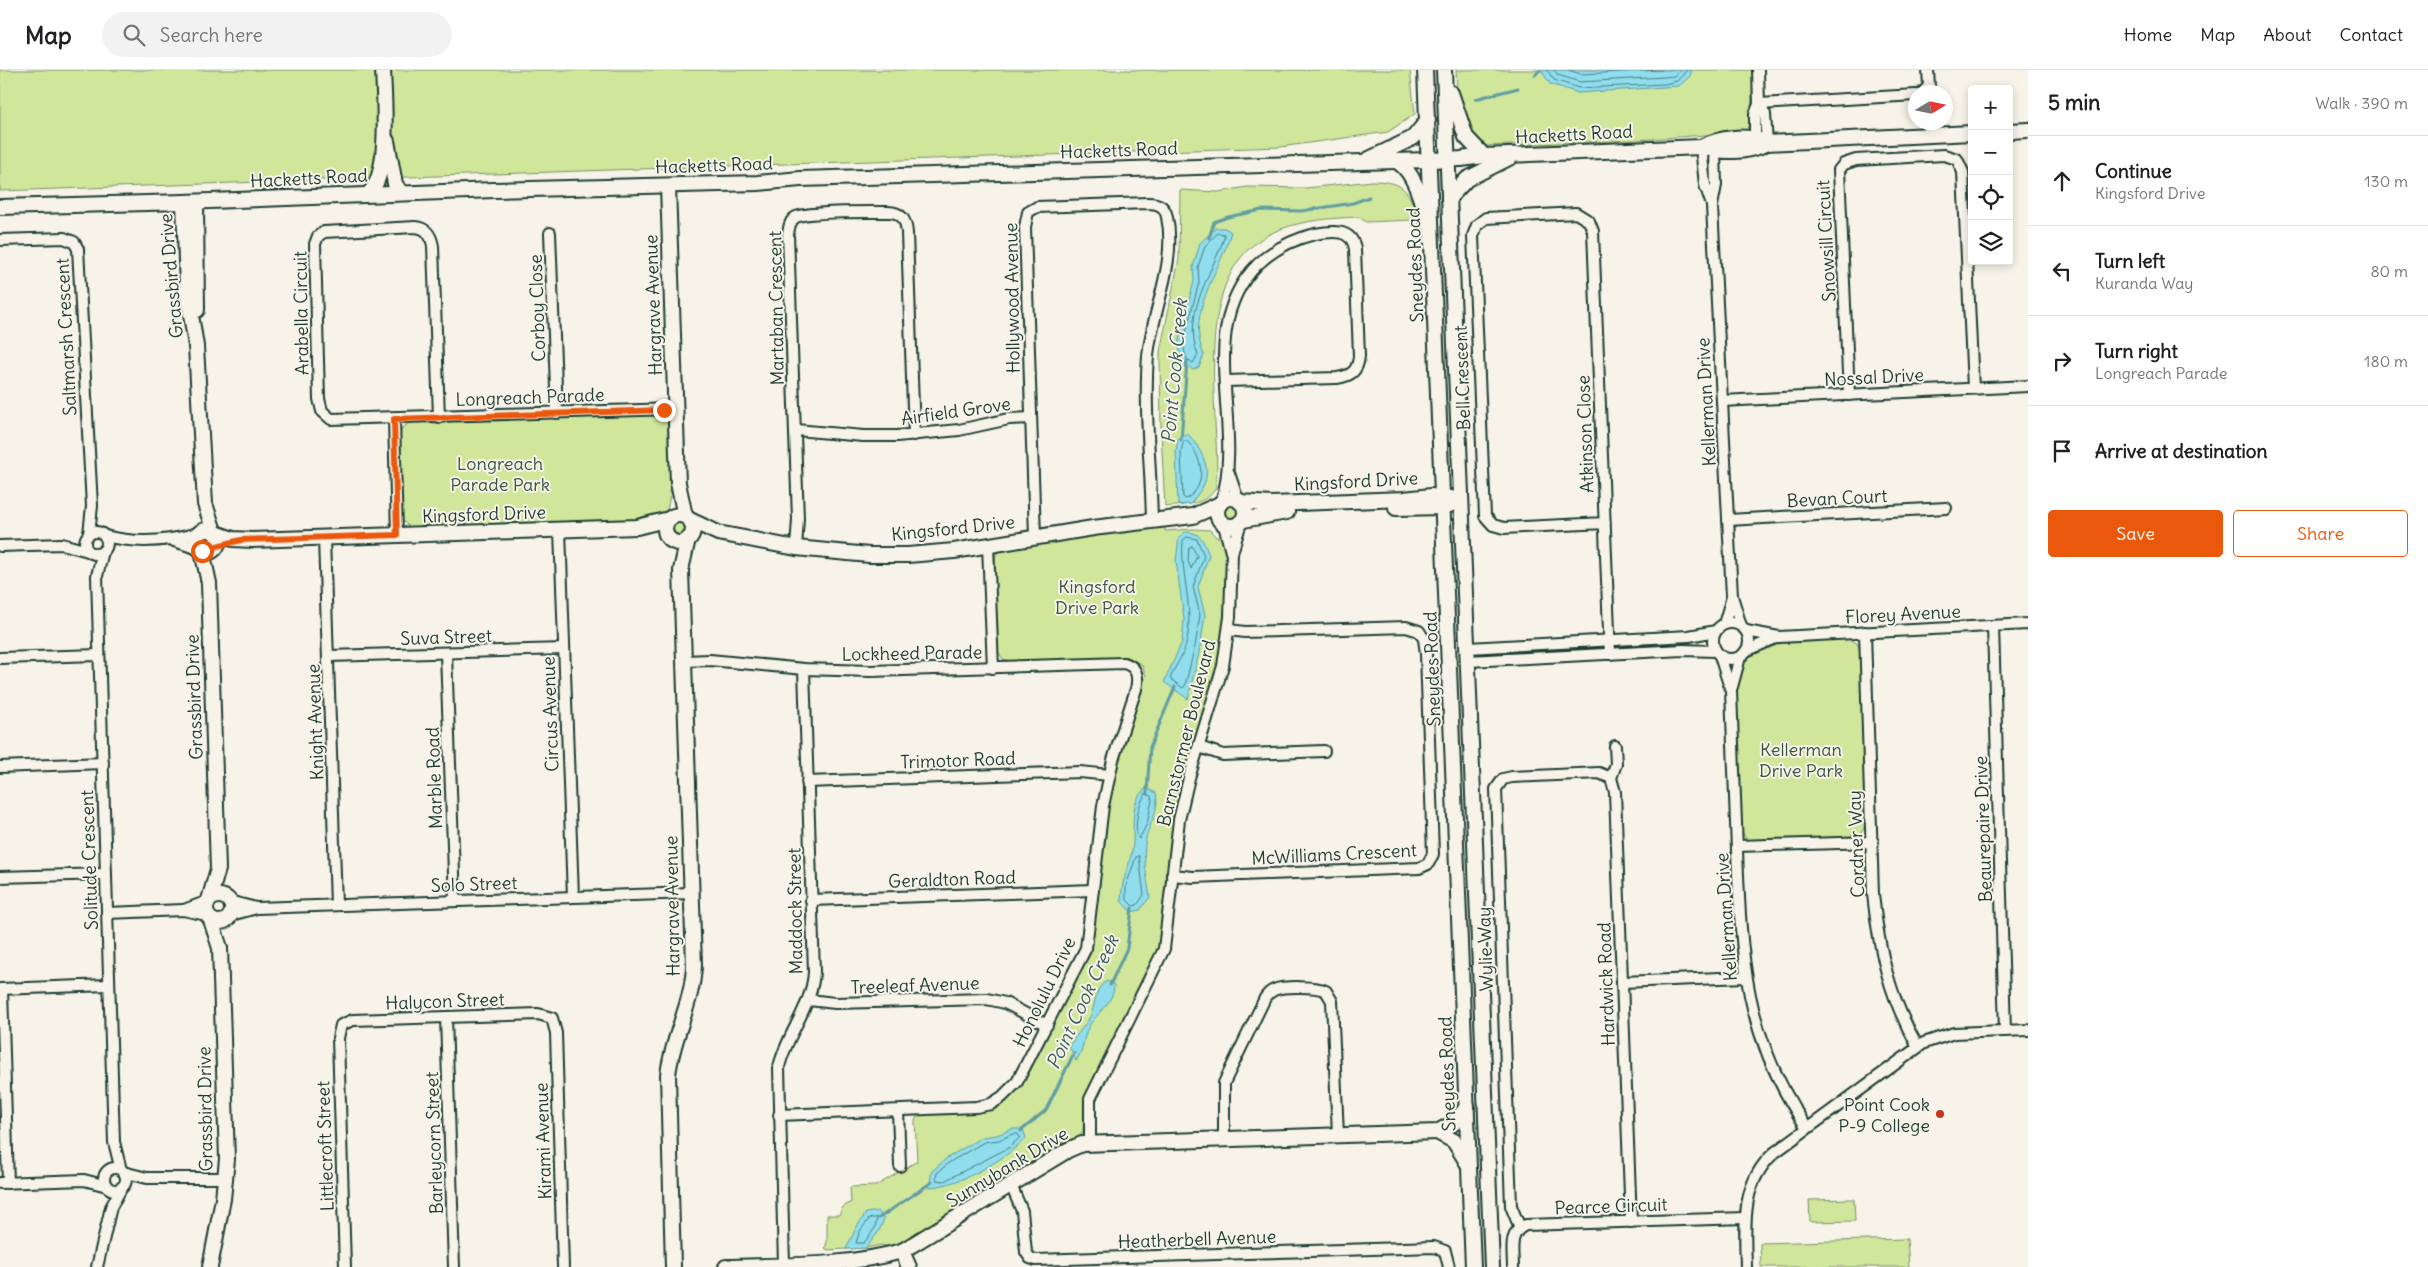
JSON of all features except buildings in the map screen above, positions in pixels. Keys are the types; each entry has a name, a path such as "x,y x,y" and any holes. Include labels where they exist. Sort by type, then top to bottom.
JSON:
{"street":[{"path":"368,194 377,185 380,176 385,132 383,70"},
{"name":"Sneydes Road","path":"1425,70 1474,1267"},
{"path":"1444,70 1466,137 1484,156"},
{"name":"Sneydes Road","path":"1444,70 1492,1267"},
{"path":"1758,70 1759,104 1755,114 1759,143"},
{"path":"1928,70 1929,85"},
{"path":"1759,104 1908,95"},
{"path":"1362,163 1413,138 1428,120"},
{"path":"2013,131 2028,130"},
{"path":"385,132 395,184 400,193"},
{"name":"Hacketts Road","path":"0,207 668,186 1208,166 1398,162 1449,160 1484,156 1968,133"},
{"name":"Kellerman Drive","path":"1715,145 1716,186 1712,206 1732,596 1744,629"},
{"name":"Kellerman Drive","path":"1701,147 1705,186 1712,206"},
{"path":"1449,198 1467,179 1514,155"},
{"name":"Snowsill Circuit","path":"1849,394 1839,170 1844,164 1856,160 1944,156 1957,158 1963,172 1973,388"},
{"path":"1398,162 1405,166 1412,177 1433,239"},
{"name":"Hargrave Avenue","path":"668,186 678,482 688,518"},
{"name":"Grassbird Drive","path":"190,202 198,277 196,346 208,540 218,869 228,908 220,948 227,1159 226,1178 210,1267"},
{"name":"Hollywood Avenue","path":"1035,537 1024,227 1028,212 1042,206 1148,203 1161,206 1166,211 1168,221 1168,261 1152,330 1148,358 1152,521"},
{"name":"Martaban Crescent","path":"796,548 798,526 790,225 796,217 803,215 892,212 902,216 906,226 914,435"},
{"name":"Bell Crescent","path":"1583,216 1576,213 1490,217 1480,222 1473,232 1484,507 1487,520 1501,528 1604,523"},
{"name":"Atkinson Close","path":"1583,216 1590,221 1593,231 1610,654"},
{"name":"Arabella Circuit","path":"326,417 322,411 319,399 316,239 324,232 331,230 415,228 426,231 431,237 433,246 438,417"},
{"path":"1226,382 1337,378 1353,373 1357,367 1358,356 1353,240 1346,234 1336,232 1304,237 1279,248 1264,259 1249,274 1238,291 1228,318 1225,338 1228,472 1217,514 1222,523 1233,526 1242,521 1245,512 1228,472"},
{"name":"Corboy Close","path":"550,233 557,413"},
{"name":"Saltmarsh Crescent","path":"0,240 64,238 74,242 77,246 92,506"},
{"name":"Nossal Drive","path":"1722,401 2028,386"},
{"name":"Longreach Parade","path":"326,417 336,420 394,419 675,409"},
{"name":"Airfield Grove","path":"796,430 863,436 914,435 959,430 1010,419 1031,418"},
{"path":"394,419 397,535"},
{"name":"Hargrave Avenue","path":"670,518 678,482"},
{"path":"1221,503 1229,498 1239,501"},
{"path":"1444,502 1462,500"},
{"name":"Kingsford Drive","path":"1239,501 1272,504 1444,502"},
{"name":"Kingsford Drive","path":"1242,521 1286,512 1444,502"},
{"name":"Kingsford Drive","path":"688,518 718,533 796,548 869,555 908,555 988,546 1035,537 1193,516 1221,503"},
{"path":"89,552 84,542 88,535 92,506"},
{"path":"92,506 107,542 104,550"},
{"name":"Bevan Court","path":"1728,520 1946,508"},
{"path":"678,515 688,518 693,529 689,539 679,542 669,538 665,528 670,518 678,515"},
{"name":"Kingsford Drive","path":"1193,516 1222,523"},
{"name":"Kingsford Drive","path":"208,540 324,538 637,527 670,518"},
{"name":"Barnstormer Boulevard","path":"1090,1143 1090,1099 1164,950 1182,806 1218,688 1229,630 1232,553 1242,521"},
{"name":"Barnstormer Boulevard","path":"1222,523 1232,553"},
{"name":"Kingsford Drive","path":"637,527 662,534 669,538"},
{"name":"Circus Avenue","path":"560,530 573,897"},
{"path":"0,546 62,544 96,532 129,542"},
{"name":"Kingsford Drive","path":"689,539 718,533"},
{"name":"Knight Avenue","path":"324,538 336,905"},
{"name":"Hargrave Avenue","path":"669,538 681,570"},
{"name":"Hargrave Avenue","path":"674,1267 668,1075 672,1051 693,986 694,965 681,570 689,539"},
{"path":"62,544 97,554 129,542 208,540"},
{"path":"171,541 208,540"},
{"path":"988,546 993,668"},
{"name":"Solitude Crescent","path":"104,550 97,576 99,655 114,1142 122,1171"},
{"name":"Solitude Crescent","path":"89,552 97,576"},
{"name":"Kellerman Drive","path":"1720,628 1732,596"},
{"path":"1450,656 1468,654 1609,641 1695,636 1736,624 1744,629 1749,641 1743,654 1730,660 1718,653 1683,650 1610,654 1468,654"},
{"name":"Florey Avenue","path":"1744,629 1779,637 2028,624"},
{"name":"Beaurepaire Drive","path":"1992,626 2005,1031"},
{"name":"McWilliams Crescent","path":"1172,876 1193,877 1420,868 1428,864 1433,854 1426,654 1424,639 1419,631 1406,627 1245,632 1229,630"},
{"path":"1718,653 1713,640 1720,628"},
{"name":"Cordner Way","path":"1865,632 1873,894 1882,960 1893,994 1918,1046"},
{"name":"Florey Avenue","path":"1743,654 1779,637"},
{"name":"Suva Street","path":"329,656 564,649"},
{"name":"Marble Road","path":"446,653 455,901"},
{"name":"Kellerman Drive","path":"1718,653 1731,690 1741,937 1746,977 1753,1011 1770,1060 1790,1101 1807,1128"},
{"name":"Kellerman Drive","path":"1731,690 1743,654"},
{"path":"0,658 99,655"},
{"name":"Lockheed Parade","path":"684,660 710,660 804,669 870,671 1120,663 1130,665 1137,672"},
{"name":"Maddock Street","path":"784,1265 778,1075 781,1057 809,1000 814,972 804,669"},
{"name":"Honolulu Drive","path":"779,1115 968,1108 996,1101 1017,1082 1086,948 1100,823 1109,775 1136,689 1137,672"},
{"name":"Hardwick Road","path":"1615,746 1616,764 1611,778 1615,792 1631,1222"},
{"path":"1199,747 1223,754 1324,751"},
{"path":"0,766 103,763"},
{"name":"Trimotor Road","path":"807,782 1080,772 1109,775"},
{"name":"Wylie Way","path":"1520,1228 1511,1206 1496,789 1502,779 1512,777 1600,773 1611,778"},
{"path":"1737,846 1872,842"},
{"name":"Grassbird Drive","path":"218,869 209,909 220,948"},
{"path":"0,877 106,874"},
{"name":"Geraldton Road","path":"811,900 1093,890"},
{"name":"Solo Street","path":"228,908 692,893"},
{"path":"216,896 228,908 219,922 209,909 216,896"},
{"path":"107,913 209,909"},
{"path":"1622,982 1746,977"},
{"path":"109,985 1,989 4,1183 84,1180 115,1168 147,1178 226,1178"},
{"path":"1224,1138 1223,1095 1226,1078 1265,998 1271,992 1282,988 1317,987 1326,991 1331,997 1338,1135"},
{"name":"Treeleaf Avenue","path":"809,1000 835,1003 987,999 1005,1003 1047,1025"},
{"name":"Halycon Street","path":"341,1024 353,1020 538,1014 550,1016"},
{"name":"Kirami Avenue","path":"550,1016 554,1021 556,1033 564,1267"},
{"name":"Barleycorn Street","path":"446,1017 454,1267"},
{"name":"Littlecroft Street","path":"341,1024 338,1038 345,1267"},
{"path":"1746,1267 1745,1218 1748,1194 1759,1170 1774,1153 1918,1046 1954,1033 2028,1030"},
{"name":"Sunnybank Drive","path":"726,1267 858,1262 902,1250 1078,1145 1224,1138 1436,1132 1454,1123 1467,1107"},
{"path":"898,1111 900,1166"},
{"path":"1436,1132 1456,1142 1470,1168"},
{"name":"Solitude Crescent","path":"107,1172 114,1142"},
{"path":"97,1267 111,1207 126,1178 122,1171"},
{"path":"107,1172 104,1179 108,1187 111,1207"},
{"path":"84,1180 115,1190 147,1178"},
{"name":"Heatherbell Avenue","path":"1011,1185 1022,1211 1025,1249 1028,1255 1036,1260 1434,1247 1442,1249 1446,1254 1449,1267"},
{"name":"Pearce Circuit","path":"1520,1228 1533,1225 1745,1218"},
{"path":"1514,1267 1513,1237 1520,1228"},
{"path":"902,1250 909,1267"}],"green space":[{"path":"0,70 1410,70 1415,114 1388,132 1280,147 0,191"},
{"path":"1456,70 1753,70 1751,121 1746,130 1734,133 1636,140 1486,146 1474,141 1457,95"},
{"path":"1372,181 1390,183 1403,189 1411,200 1416,218 1413,220 1366,222 1359,217 1349,217 1300,223 1281,229 1256,243 1237,262 1225,285 1218,312 1214,340 1216,487 1212,493 1201,501 1187,505 1165,507 1161,432 1160,352 1179,259 1180,190 1218,192 1247,187 1306,188"},
{"name":"Longreach Parade Park","path":"662,416 669,425 671,471 668,507 665,514 652,520 410,528 403,521 399,436 402,428 409,423"},
{"path":"1231,506 1237,512 1231,518 1225,512"},
{"path":"679,523 685,529 679,535 673,529"},
{"name":"Kingsford Drive Park","path":"1165,525 1165,531 1210,530 1216,537 1223,537 1226,552 1227,581 1221,643 1215,675 1185,770 1176,807 1160,945 1149,971 1085,1098 1083,1132 1077,1139 1062,1145 904,1242 891,1247 881,1245 866,1248 828,1250 825,1248 827,1242 827,1215 839,1215 843,1207 851,1202 850,1187 876,1186 917,1161 915,1120 918,1115 984,1111 999,1105 1015,1093 1025,1081 1090,951 1110,793 1124,738 1146,676 1142,665 1130,658 1013,662 1003,659 997,650 996,554 1003,549 1092,534"},
{"name":"Kellerman Drive Park","path":"1848,639 1857,643 1861,653 1865,826 1860,835 1853,836 1747,841 1739,825 1736,686 1748,655 1775,643"},
{"path":"1854,1199 1855,1221 1810,1222 1809,1200"},
{"path":"1907,1239 1909,1267 1761,1267 1760,1243"}],"water":[{"path":"1541,70 1692,70 1690,76 1679,86 1578,93 1550,84"},
{"path":"1216,228 1225,228 1231,232 1201,309 1199,340 1204,355 1199,367 1193,370 1182,361 1178,344 1194,281 1193,267 1200,243"},
{"path":"1187,433 1200,450 1205,464 1206,477 1203,487 1191,504 1178,505 1176,452 1178,438"},
{"path":"1185,532 1191,532 1201,538 1209,555 1198,587 1205,615 1200,648 1188,699 1164,682 1182,642 1184,619 1176,561 1179,537"},
{"path":"1146,788 1156,793 1157,799 1156,810 1145,845 1145,868 1150,897 1140,910 1131,912 1121,901 1121,894 1132,851 1134,809 1140,794"},
{"path":"1107,981 1114,985 1113,992 1108,1003 1091,1022 1076,1061 1069,1046 1088,1020 1098,991"},
{"path":"1012,1129 1023,1129 1026,1138 1006,1155 967,1177 941,1186 929,1187 932,1171 947,1158 982,1137 997,1135"},
{"path":"878,1211 884,1219 879,1231 866,1248 846,1249 866,1213"}],"waterway":[{"name":"Point Cook Creek","path":"1535,75 1540,70"},
{"name":"Point Cook Creek","path":"1475,99 1518,88"},
{"name":"Point Cook Creek","path":"1209,238 1214,222 1228,217 1262,210 1301,211 1353,203 1369,197"},
{"name":"Point Cook Creek","path":"1181,440 1187,361"},
{"name":"Point Cook Creek","path":"1147,793 1150,747 1175,687"},
{"name":"Point Cook Creek","path":"1110,985 1127,948 1132,908"},
{"name":"Point Cook Creek","path":"1021,1131 1046,1110 1074,1053"},
{"name":"Point Cook Creek","path":"879,1218 932,1182"}],"place":[{"name":"Point Cook P-9 College","path":"1940,1114"}],"route":[{"path":"202,551 209,552 217,546 241,540 397,535 394,419 664,410"}]}
